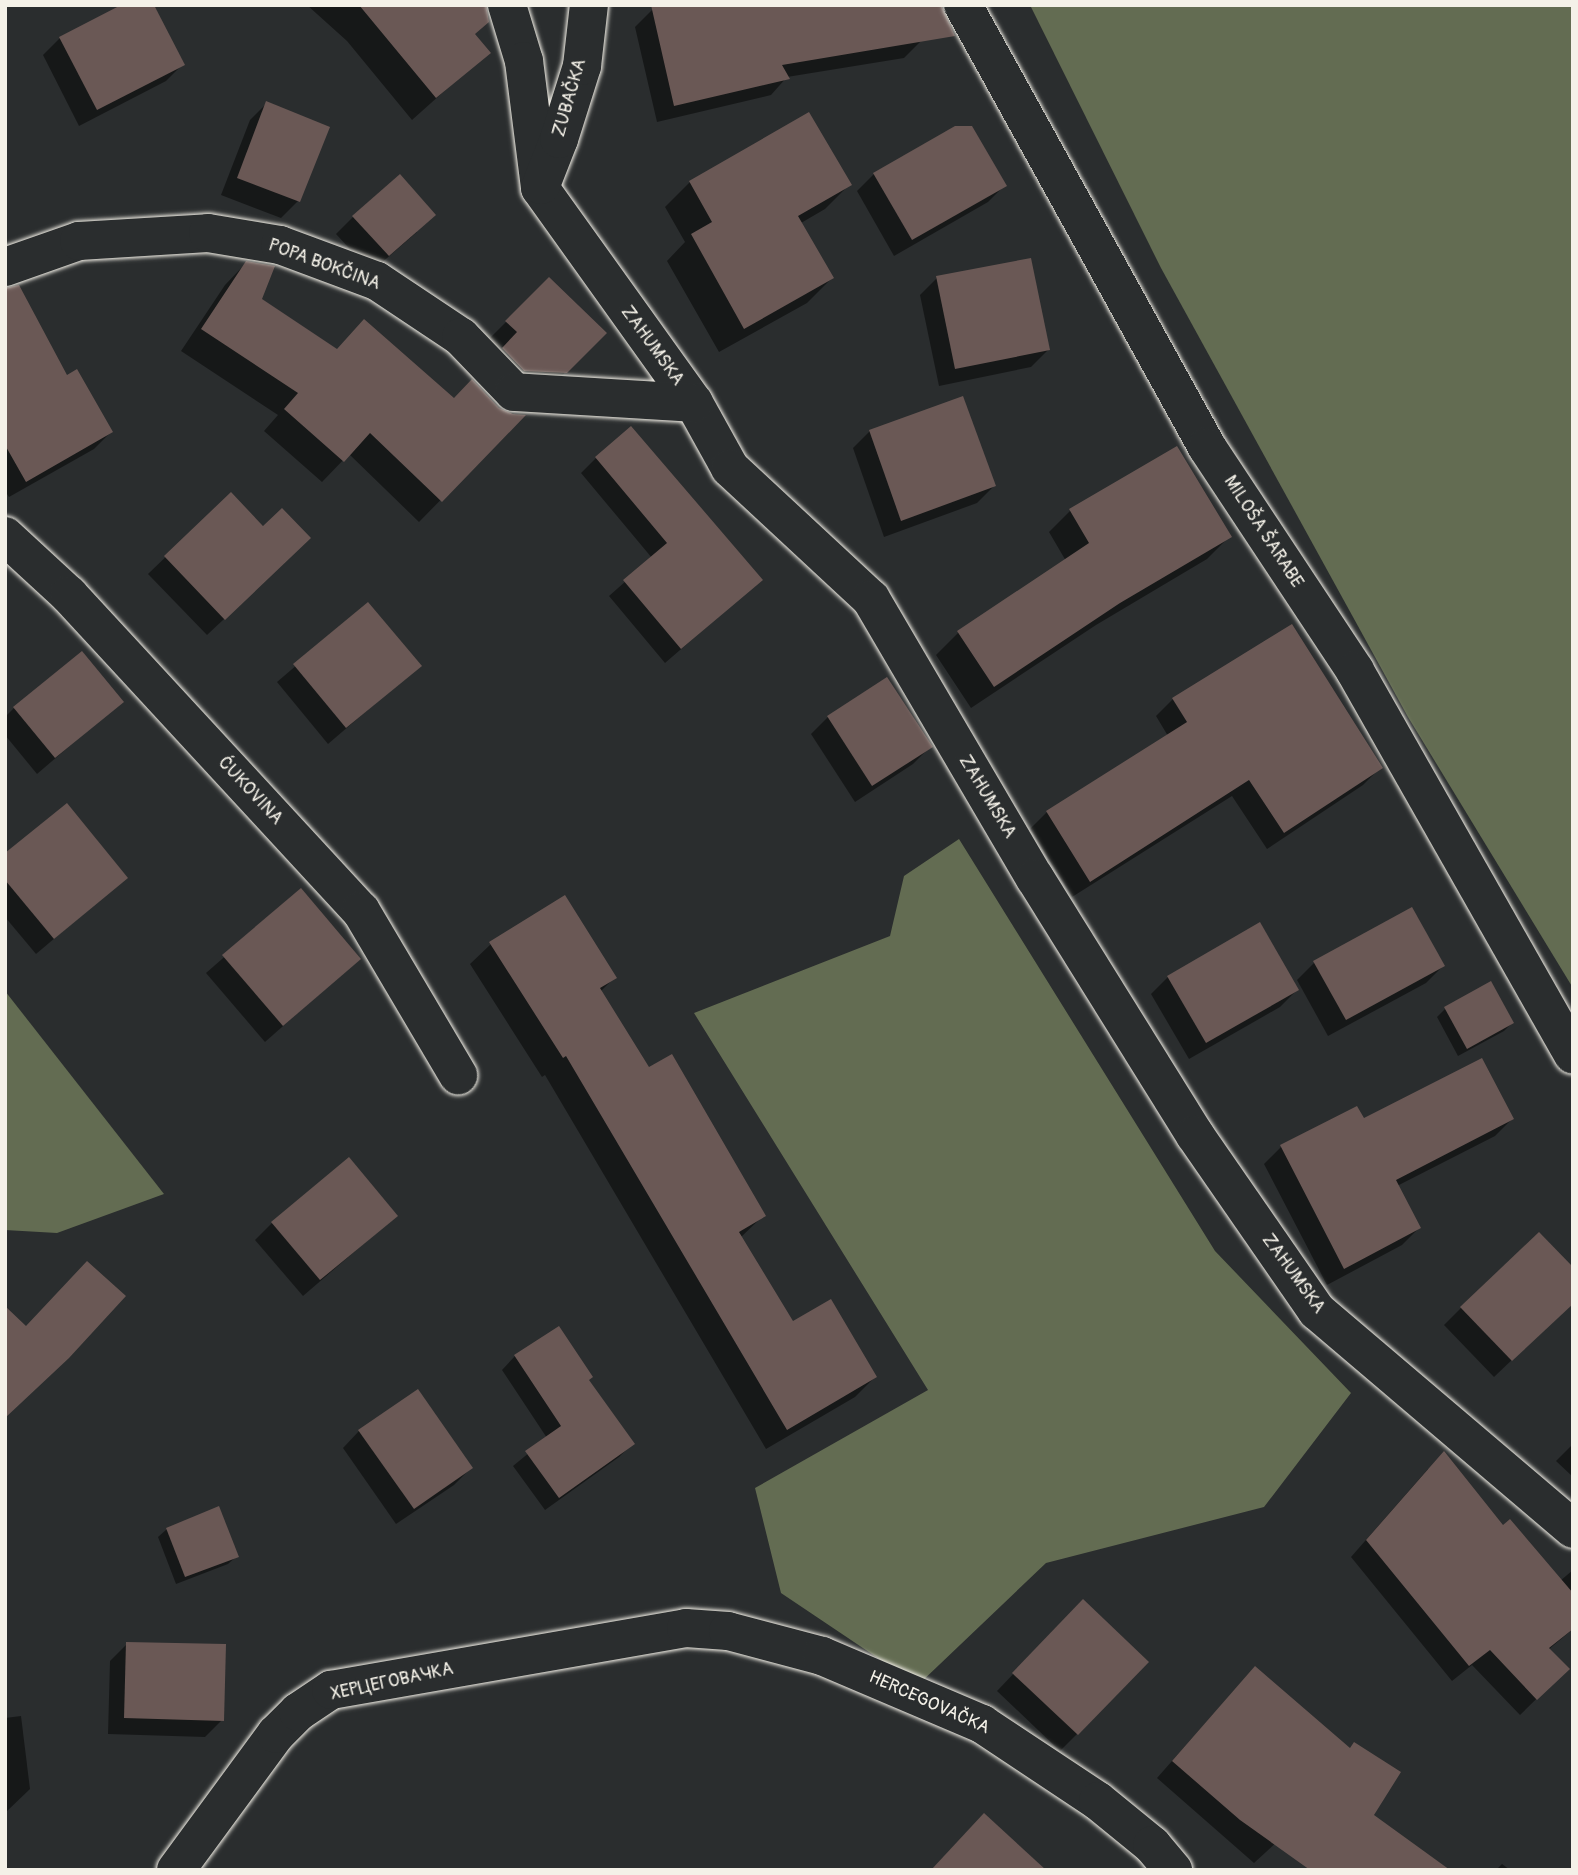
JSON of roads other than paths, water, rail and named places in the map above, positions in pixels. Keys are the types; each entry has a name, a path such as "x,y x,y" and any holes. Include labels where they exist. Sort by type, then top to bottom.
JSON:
{"street":[{"name":"ZAHUMSKA","path":"507,5 524,61 540,188 694,403 730,468 871,599 1035,878 1195,1135 1317,1311 1573,1529"},
{"name":"ZUBAČKA","path":"540,188 582,66 589,5"},
{"name":"MILOŠA ŠARABE","path":"963,5 1207,447 1355,671 1573,1054"},
{"name":"POPA BOKČINA","path":"5,267 79,242 208,233 280,245 377,281 461,337 514,392 694,403"},
{"name":"ĆUKOVINA","path":"5,536 69,595 361,911 458,1075"},
{"name":"ХЕРЦЕГОВАЧКА","path":"176,1870 276,1734 298,1712 331,1690 686,1628"},
{"name":"HERCEGOVAČKA","path":"686,1628 727,1631 822,1656 982,1724 1098,1801 1152,1845 1173,1870"}]}
